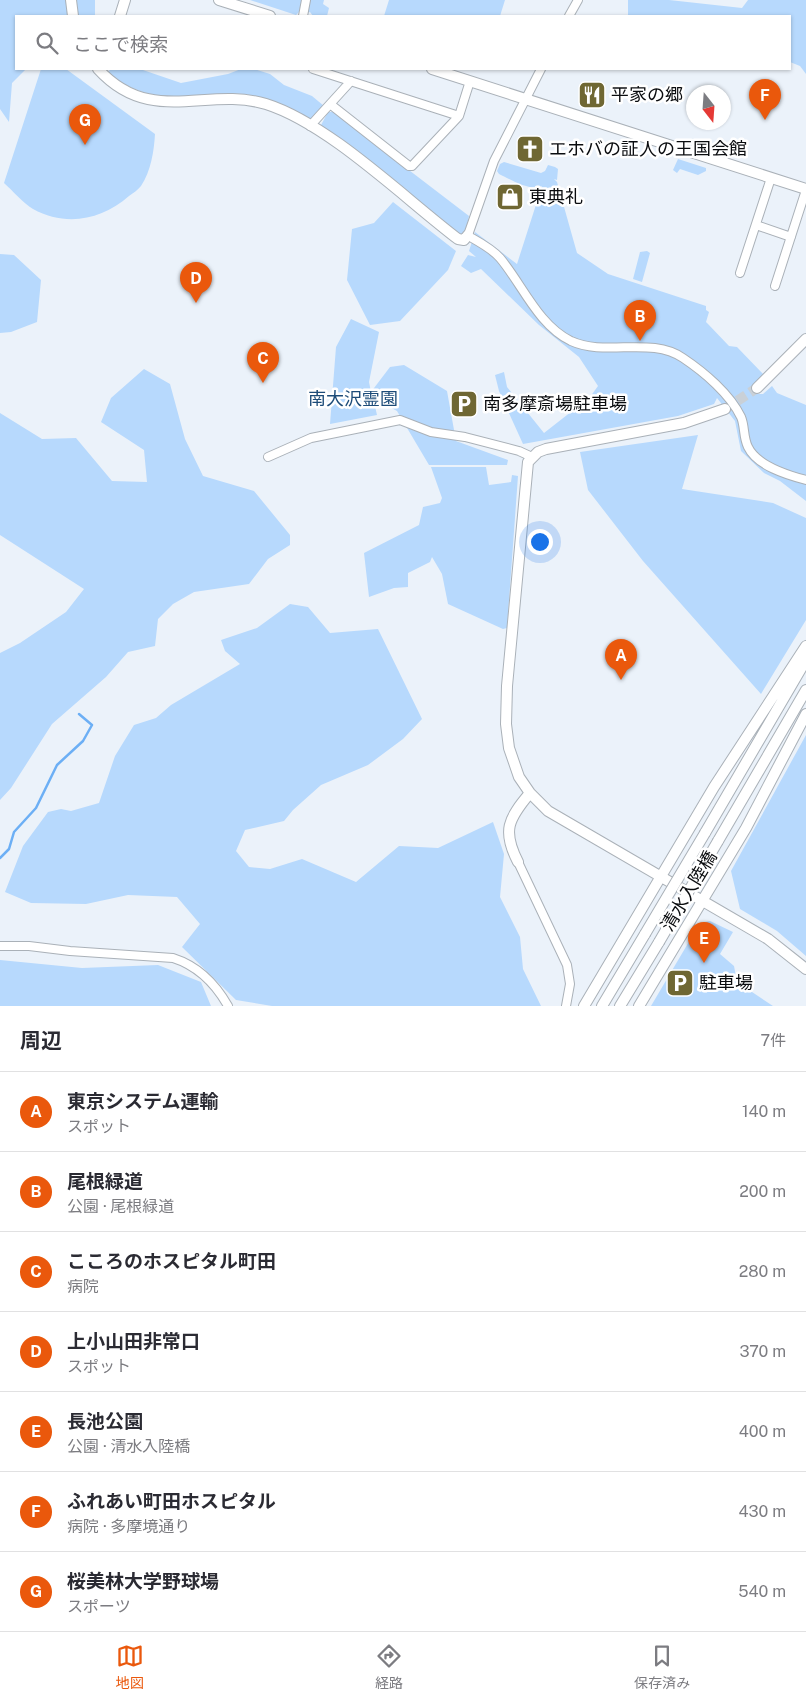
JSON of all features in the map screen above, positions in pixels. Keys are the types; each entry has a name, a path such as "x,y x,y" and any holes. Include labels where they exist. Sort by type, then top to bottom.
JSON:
{"street":[{"path":"71,0 73,15"},
{"path":"120,15 125,0"},
{"path":"219,0 267,15"},
{"path":"303,15 306,0"},
{"path":"570,15 578,0"},
{"path":"99,70 107,78 124,89 158,101 182,103 226,99 247,100 276,108 310,126 344,148 458,239 464,240 470,236 494,162 541,70"},
{"path":"316,70 458,116"},
{"path":"435,70 806,189 775,286"},
{"path":"310,126 351,81"},
{"path":"330,104 408,166 412,166 458,116 470,81"},
{"path":"751,268 741,269 771,178"},
{"path":"756,225 791,236"},
{"path":"470,236 500,257 529,300 554,328 572,341 596,348 659,349 683,358 716,386 739,414 751,451 776,469 806,480"},
{"path":"769,273 778,276"},
{"path":"757,388 806,339"},
{"path":"724,409 684,423 546,449 532,457 528,462 525,478 505,710 507,737 513,763 530,793 557,817 768,939 806,969"},
{"path":"268,457 311,438 400,420 431,432 466,437 519,451 532,457"},
{"path":"584,1006 714,787 806,646"},
{"name":"清水入陸橋","path":"602,1006 806,660"},
{"name":"清水入陸橋","path":"620,1006 806,690"},
{"path":"639,1006 746,828 806,714"},
{"path":"530,793 515,811 509,824 510,842 567,965 570,984 566,1006"},
{"path":"0,946 29,946 70,951 173,958 188,964 203,974 228,1006"}],"green space":[{"path":"0,0 67,0 70,15 15,15 15,70 25,70 12,83 9,122 0,109"},
{"path":"75,0 95,0 95,15 77,15"},
{"path":"250,0 302,0 299,12 296,15"},
{"path":"309,0 324,0 323,4 329,8 327,15 306,13"},
{"path":"389,0 505,0 500,15 384,15"},
{"path":"628,0 669,0 742,8 748,0 806,0 806,74 800,66 791,62 791,15 628,15"},
{"path":"41,70 67,70 155,134 151,161 141,186 107,211 95,215 71,219 45,215 29,206 4,183"},
{"path":"110,70 143,70 181,83 228,74 238,70 257,70 270,74 284,85 312,96 324,106 312,121 271,101 253,96 226,94 183,98 160,96 128,86 108,74"},
{"path":"328,112 333,112 469,216 465,235 459,237 320,127"},
{"path":"678,159 706,168 706,171 698,175 680,169 677,173 673,170"},
{"path":"504,162 541,173 545,171 548,165 558,169 557,180 554,179 557,182 577,253 608,274 706,306 706,310 709,312 706,322 729,346 737,347 764,375 753,384 752,388 756,394 763,394 772,386 777,393 806,405 806,501 780,481 764,473 741,451 735,421 717,398 714,404 678,416 523,444 499,391 495,375 504,372 507,387 544,433 590,397 598,386 579,357 539,325 481,269 471,273 461,266 468,255 476,257 469,251 475,232 517,264 542,186 526,186 499,174 497,171 500,164"},
{"path":"393,202 456,251 448,270 400,321 370,325 347,280 352,229 374,223"},
{"path":"647,251 650,253 642,282 633,279 640,252"},
{"path":"0,254 14,255 41,280 37,322 11,332 0,333"},
{"name":"南大沢霊園","path":"351,319 379,332 369,382 371,392 390,367 404,365 447,391 456,441 508,460 507,465 429,465 397,411 373,398 377,415 330,424 336,347"},
{"path":"144,369 170,384 185,439 203,476 254,491 290,535 290,545 268,559 249,584 194,592 173,604 158,619 155,646 128,652 106,677 52,724 11,788 0,800 0,653 20,643 66,612 84,589 0,535 0,413 42,439 76,438 112,481 147,482 144,450 101,422 111,398"},
{"path":"698,435 682,489 773,503 806,518 806,620 761,694 643,561 588,490 580,452"},
{"path":"431,467 486,467 489,485 511,482 512,475 518,476 507,628 503,629 448,604 442,574 432,557 430,562 408,573 408,587 394,588 369,597 364,553 419,525 423,507 440,503 442,498"},
{"path":"290,604 308,607 330,633 378,629 422,719 403,739 368,765 321,785 293,810 284,821 245,830 236,851 249,867 270,869 302,859 356,882 399,846 438,848 493,822 504,854 500,897 520,937 523,969 541,1006 272,1006 236,1000 182,947 200,924 177,897 128,895 86,904 31,903 5,892 23,846 48,812 61,809 71,811 99,803 115,756 134,725 156,718 171,705 240,664 225,651 221,640 257,628"},
{"path":"806,735 806,956 777,931 740,909 731,871"},
{"path":"710,921 733,932 720,954 734,966 737,982 773,1006 651,1006 700,923"},
{"path":"0,960 82,968 158,965 201,982 211,1006 0,1006"}],"waterway":[{"path":"0,858 9,849 14,832 36,808 57,765 83,741 92,725 79,714"}],"tunnel":[{"path":"725,409 757,388"}],"place":[{"name":"平家の郷","path":"592,95"},
{"name":"ふれあい町田ホスピタル","path":"765,120"},
{"name":"桜美林大学野球場","path":"85,145"},
{"name":"エホバの証人の王国会館","path":"530,149"},
{"name":"東典礼","path":"510,197"},
{"name":"上小山田非常口","path":"196,303"},
{"name":"尾根緑道","path":"640,341"},
{"name":"こころのホスピタル町田","path":"263,383"},
{"name":"南多摩斎場駐車場","path":"464,404"},
{"name":"東京システム運輸","path":"621,680"},
{"name":"長池公園","path":"704,963"},
{"name":"駐車場","path":"680,983"}]}
